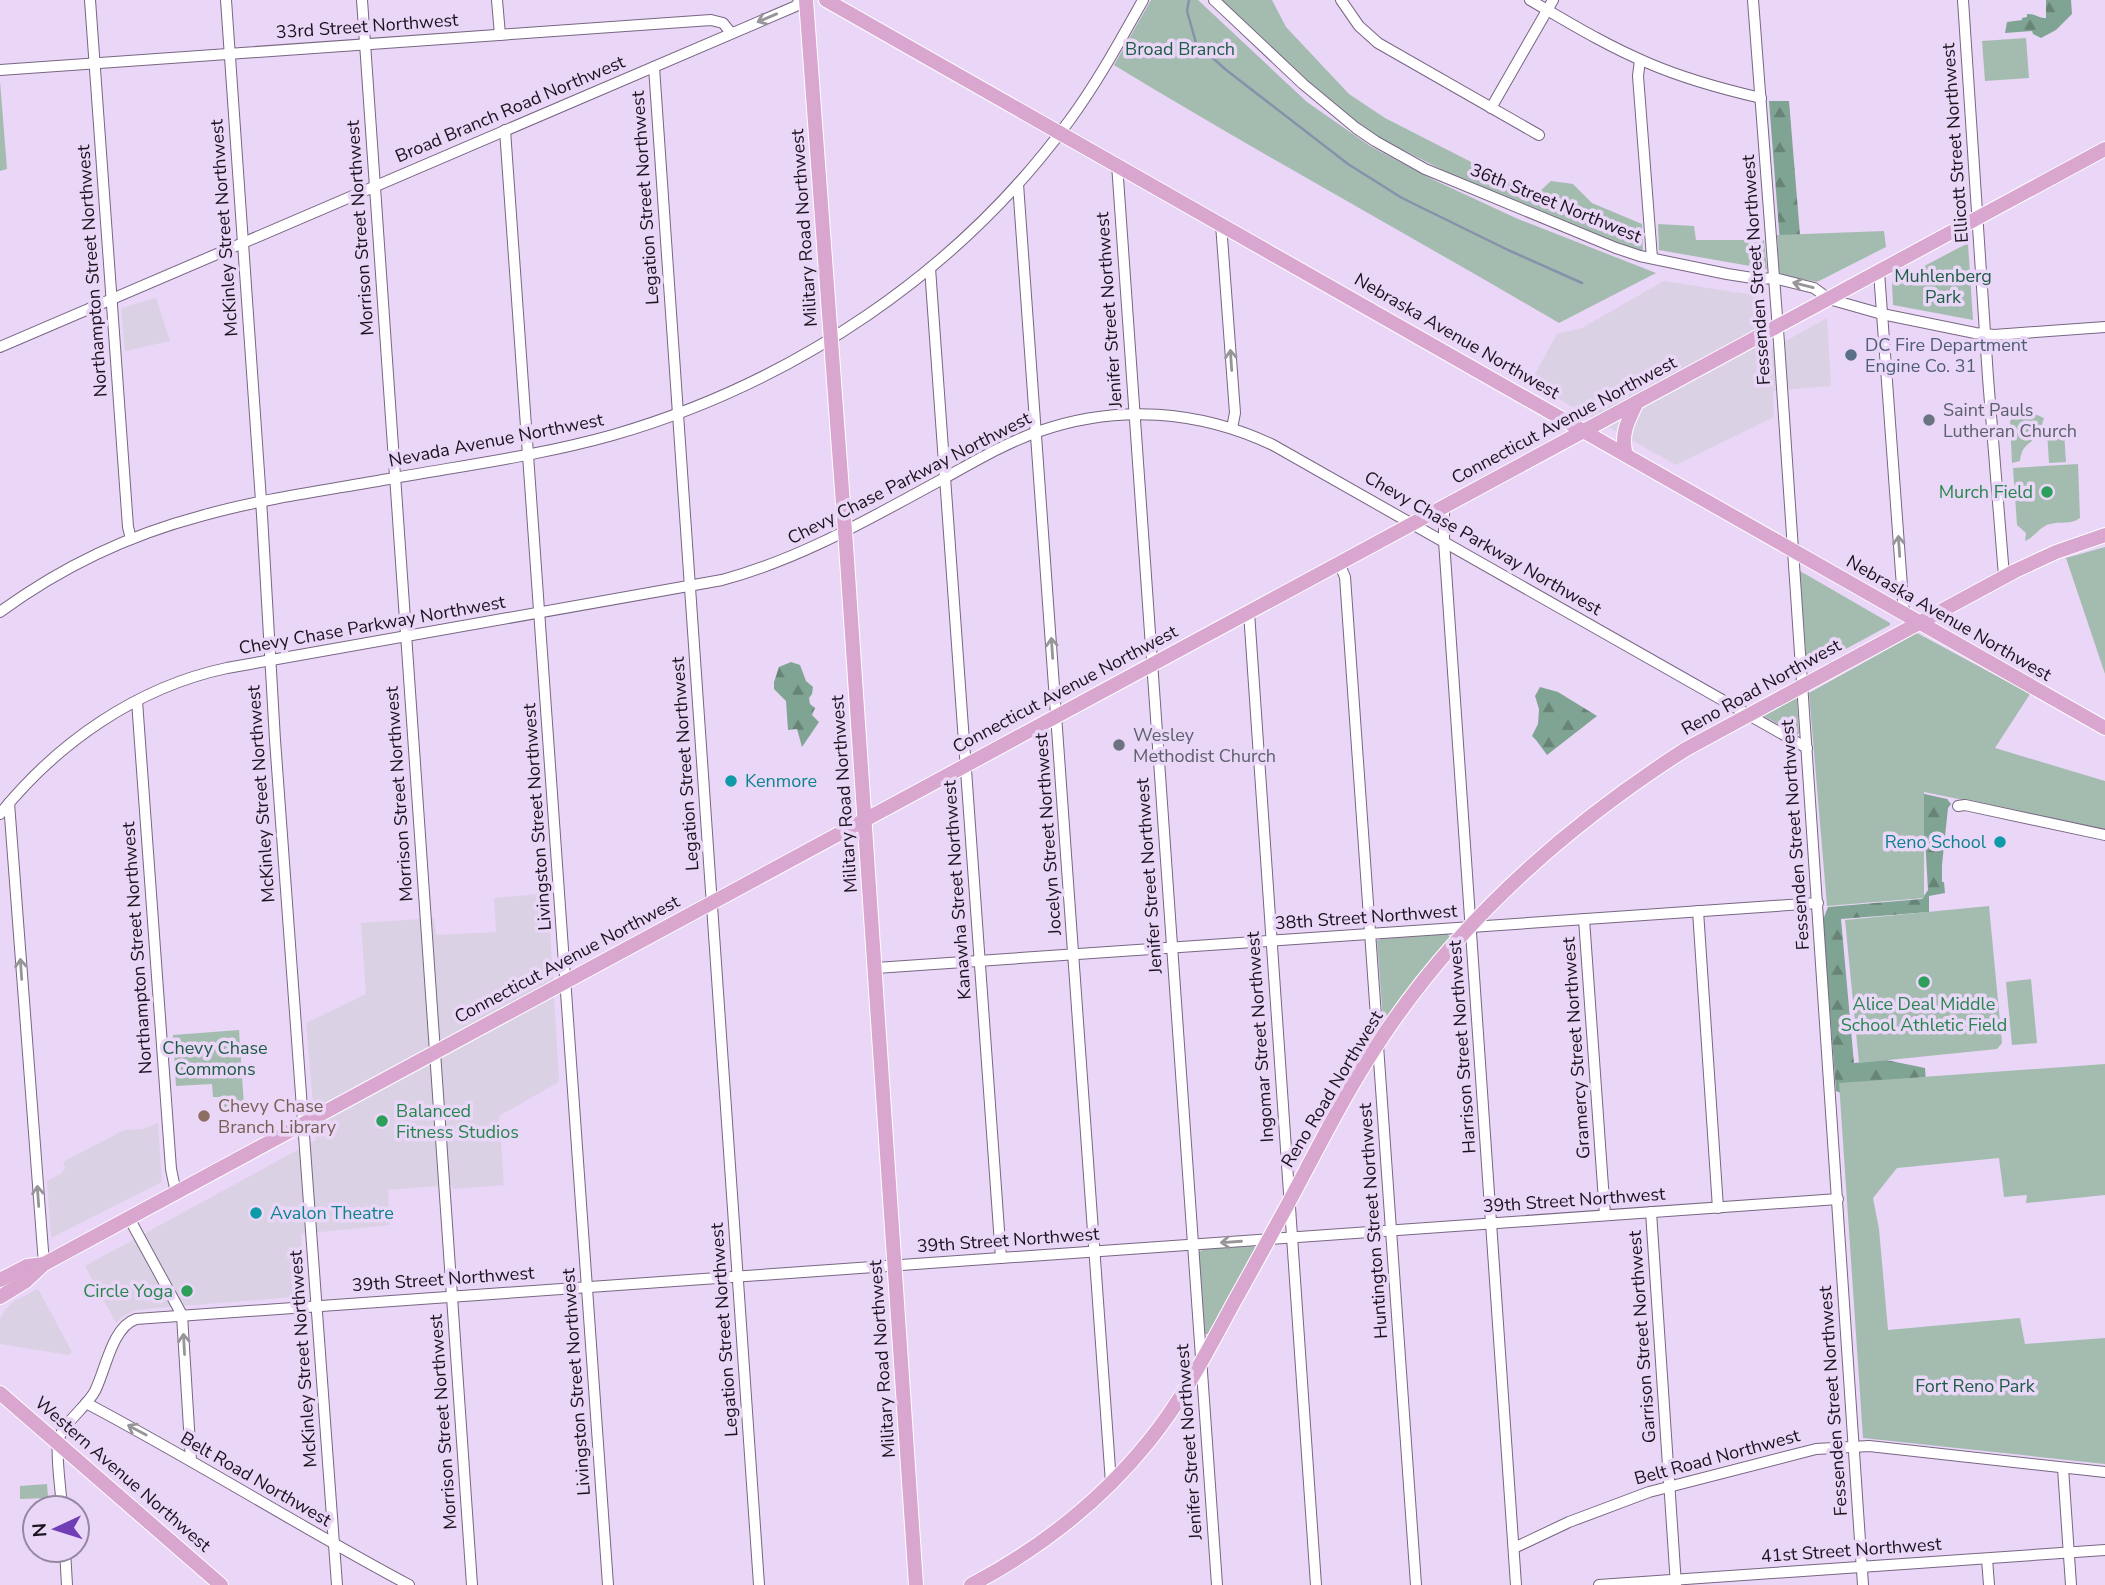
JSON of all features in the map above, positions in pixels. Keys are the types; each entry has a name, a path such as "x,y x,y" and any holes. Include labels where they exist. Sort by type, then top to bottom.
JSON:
{"main road":[{"name":"Military Road Northwest","path":"806,0 846,531 916,1585"},
{"name":"Nebraska Avenue Northwest","path":"826,0 2105,728"},
{"name":"Connecticut Avenue Northwest","path":"0,1297 26,1281 44,1264 2105,149"},
{"path":"1626,455 1624,431 1637,402"},
{"name":"Reno Road Northwest","path":"971,1585 1054,1534 1111,1483 1165,1421 1201,1362 1342,1104 1378,1045 1429,974 1534,863 1602,806 1686,750 2004,576 2056,552 2105,534"},
{"name":"Connecticut Avenue Northwest","path":"0,1280 27,1266 44,1264"},
{"name":"Western Avenue Northwest","path":"0,1393 221,1585"}],"street":[{"name":"Northampton Street Northwest","path":"90,0 131,539"},
{"name":"McKinley Street Northwest","path":"226,0 261,502 272,708 337,1585"},
{"name":"Morrison Street Northwest","path":"362,0 472,1585"},
{"path":"497,0 500,35"},
{"name":"Broad Branch Road Northwest","path":"0,347 796,6 800,0"},
{"name":"Nevada Avenue Northwest","path":"0,612 62,572 131,539 196,517 261,502 529,454 603,438 678,414 756,380 831,338 884,304 930,268 979,223 1018,184 1060,133 1105,67 1143,0"},
{"name":"36th Street Northwest","path":"1214,0 1322,101 1356,128 1398,155 1425,169 1616,248 1727,274 1759,279 1774,278 1814,288 1829,299 1882,314 1985,334 2105,327"},
{"path":"1341,0 1359,26 1378,43 1539,135"},
{"path":"1530,0 1550,5 1640,60 1707,85 1760,98"},
{"name":"Fessenden Street Northwest","path":"1753,0 1818,903 1863,1585"},
{"name":"Ellicott Street Northwest","path":"1963,0 2004,576"},
{"path":"1492,108 1550,5"},
{"name":"33rd Street Northwest","path":"0,70 711,20 723,23 731,33"},
{"path":"1640,60 1638,76 1652,258"},
{"name":"Legation Street Northwest","path":"654,66 759,1585"},
{"name":"Livingston Street Northwest","path":"505,130 608,1585"},
{"name":"Jenifer Street Northwest","path":"1116,164 1217,1585"},
{"name":"Jocelyn Street Northwest","path":"1018,184 1111,1483"},
{"path":"1221,224 1235,412 1233,428"},
{"name":"Kanawha Street Northwest","path":"930,268 1001,1258"},
{"path":"1879,272 1904,614"},
{"name":"Chevy Chase Parkway Northwest","path":"0,814 36,774 73,742 106,719 165,687 200,675 271,660 722,580 767,566 816,546 1001,448 1037,432 1081,419 1134,413 1185,417 1233,428 1282,449 1807,748"},
{"name":"Harrison Street Northwest","path":"1444,506 1444,541 1517,1585"},
{"name":"Huntington Street Northwest","path":"1339,563 1345,578 1416,1585"},
{"name":"Ingomar Street Northwest","path":"1249,612 1316,1585"},
{"name":"Northampton Street Northwest","path":"137,701 171,1170 176,1193"},
{"path":"9,803 44,1264"},
{"path":"1958,806 1965,805 2105,835"},
{"name":"38th Street Northwest","path":"876,968 1818,903"},
{"path":"1698,911 1718,1208"},
{"name":"Gramercy Street Northwest","path":"1584,919 1605,1216"},
{"name":"39th Street Northwest","path":"86,1403 96,1388 119,1332 136,1319 1838,1199"},
{"name":"Garrison Street Northwest","path":"1651,1212 1676,1582"},
{"path":"129,1218 182,1315 191,1461"},
{"path":"61,1494 58,1443 63,1431 86,1403"},
{"name":"Belt Road Northwest","path":"86,1403 409,1585"},
{"name":"Belt Road Northwest","path":"1514,1548 1569,1522 1669,1486 1809,1450 1869,1446 2105,1472"},
{"path":"2063,1468 2071,1585"},
{"name":"41st Street Northwest","path":"1599,1585 1676,1582 2105,1550"},
{"path":"1987,1559 1989,1585"},
{"path":"66,1564 67,1585"}],"shaded area":[{"path":"1664,281 1759,296 1762,354 1827,318 1831,386 1773,391 1774,417 1676,465 1530,383 1557,334 1582,328"},
{"path":"156,298 170,341 125,351 121,308"},
{"path":"548,893 559,1082 499,1116 504,1185 453,1189 452,1185 388,1190 390,1225 301,1234 304,1296 136,1310 116,1323 85,1266 316,1140 306,1023 366,994 361,923 434,918 436,935 496,932 494,898"},
{"path":"158,1123 162,1182 51,1238 47,1181 62,1173 65,1168 63,1162 124,1130 143,1129"},
{"path":"38,1289 72,1352 69,1355 0,1344 0,1319 4,1311 14,1301"}],"green space":[{"name":"Broad Branch","path":"1151,0 1198,0 1307,102 1370,146 1436,181 1518,219 1656,273 1559,323 1114,65"},
{"name":"Broad Branch","path":"1221,0 1272,0 1286,27 1349,94 1385,118 1536,195 1551,181 1573,184 1592,203 1642,224 1643,254 1470,184 1364,130 1326,100"},
{"path":"2046,0 2071,0 2072,14 2056,30 2041,38 2032,31 2005,33 2007,22 2022,20 2027,14 2046,18"},
{"path":"2026,38 2029,78 1985,81 1982,41"},
{"path":"0,81 7,169 0,171"},
{"path":"1769,101 1789,101 1800,235 1782,269"},
{"path":"1658,224 1694,226 1696,240 1764,240 1767,269 1659,250"},
{"path":"1884,231 1886,247 1817,282 1782,275 1779,272 1777,235"},
{"name":"Muhlenberg Park","path":"1968,243 1973,320 1893,305 1892,283"},
{"path":"2030,412 2044,418 2040,430 2024,449 2020,461 2012,463 2010,421 2017,414"},
{"path":"2064,432 2066,462 2049,463 2047,433"},
{"name":"Murch Field","path":"2078,464 2080,518 2046,525 2025,541 2026,533 2017,525 2013,468"},
{"path":"2105,547 2105,674 2066,558"},
{"path":"1800,571 1890,623 1890,625 1807,670"},
{"path":"1917,633 2030,694 1995,748 2105,781 2105,829 1924,792 1924,898 1827,906 1809,693"},
{"path":"791,662 800,665 806,681 813,687 810,704 815,708 812,715 819,722 802,747 797,729 788,730 786,701 774,689 779,667"},
{"path":"1540,687 1558,692 1597,716 1547,755 1532,736 1538,724 1539,709 1535,696"},
{"path":"1794,697 1797,699 1797,735 1764,716"},
{"path":"1920,793 1947,799 1951,804 1948,808 1942,865 1945,893 1929,896 1929,912 1841,919 1854,1063 1886,1060 1925,1068 1926,1083 1841,1093 1836,1091 1823,920 1828,907 1922,899 1928,890 1925,838 1913,822"},
{"name":"Alice Deal Middle School Athletic Field","path":"1989,906 2002,1043 1997,1049 1859,1063 1845,920"},
{"path":"1447,934 1451,938 1386,1021 1383,1020 1377,941"},
{"path":"2031,979 2037,1043 2012,1045 2006,982"},
{"name":"Chevy Chase Commons","path":"239,1030 244,1106 223,1107 222,1097 213,1097 212,1084 176,1086 173,1035"},
{"name":"Fort Reno Park","path":"2105,1064 2105,1195 2026,1203 2027,1195 2004,1197 1999,1158 1897,1168 1873,1198 1879,1229 1888,1330 2020,1318 2025,1344 2105,1338 2105,1464 1863,1438 1839,1083"},
{"path":"1256,1248 1209,1334 1205,1334 1199,1252 1204,1249"},
{"path":"47,1484 48,1494 21,1494 20,1499 20,1486"}],"waterway":[{"name":"Broad Branch","path":"1189,0 1187,11 1196,43 1225,69 1348,164 1402,198 1582,283"}],"place":[{"name":"DC Fire Department Engine Co. 31","path":"1851,355"},
{"name":"Saint Pauls Lutheran Church","path":"1929,420"},
{"name":"Murch Field","path":"2047,492"},
{"name":"Wesley Methodist Church","path":"1119,745"},
{"name":"Kenmore","path":"731,781"},
{"name":"Reno School","path":"2000,842"},
{"name":"Alice Deal Middle School Athletic Field","path":"1924,982"},
{"name":"Chevy Chase Branch Library","path":"204,1116"},
{"name":"Balanced Fitness Studios","path":"382,1121"},
{"name":"Avalon Theatre","path":"256,1213"},
{"name":"Circle Yoga","path":"187,1291"}]}
